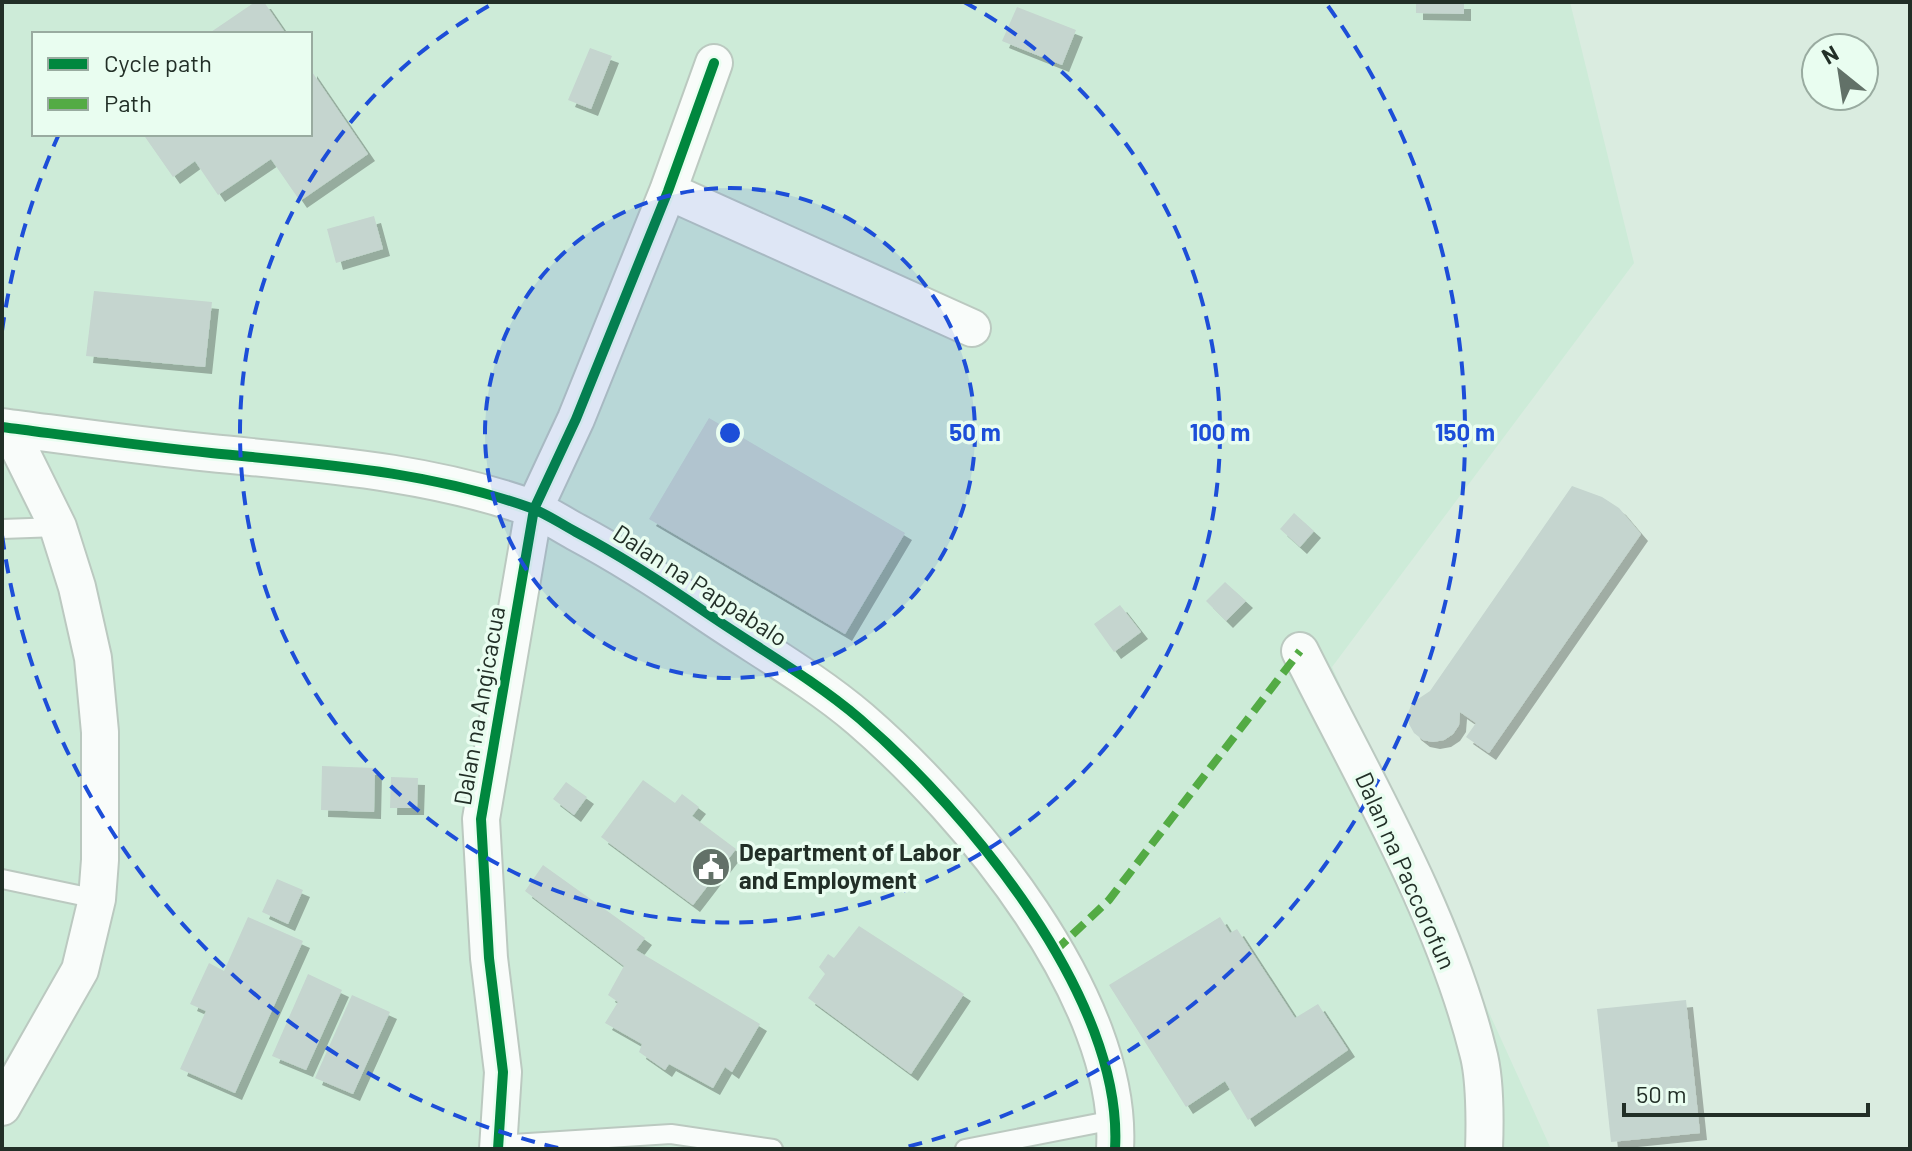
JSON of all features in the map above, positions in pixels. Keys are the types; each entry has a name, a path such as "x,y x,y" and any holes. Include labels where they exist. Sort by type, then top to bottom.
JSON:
{"street":[{"name":"Dalan na Angicacua","path":"498,1147 503,1072 488,944 481,819 534,509 576,419 668,191 714,63"},
{"path":"668,191 972,328"},
{"path":"2,1107 27,1068 80,970 97,899 100,860 100,732 93,658 77,587 58,527 6,427"},
{"name":"Dalan na Pappabalo","path":"6,427 192,451 361,468 442,483 534,509 628,560 806,679 857,717 958,815 1010,883 1080,994 1110,1080 1114,1135"},
{"name":"Dalan na Paccorofun","path":"1300,651 1398,843 1439,933 1479,1054 1484,1149"}],"lane":[{"path":"2,529 58,527"},
{"path":"2,879 97,899"},
{"path":"498,1147 671,1134 773,1149"},
{"path":"965,1149 1114,1135"}],"shaded area":[{"path":"2,2 1570,2 1634,263 1332,667 1551,1149 2,1149"}],"building":[{"path":"255,2 264,2 285,32 211,32"},
{"path":"1416,2 1464,2 1464,14 1416,13"},
{"path":"1017,7 1076,30 1062,65 1002,41"},
{"path":"590,48 612,56 591,109 568,100"},
{"path":"312,72 368,154 300,201 271,159 218,195 195,161 173,177 144,136 312,136"},
{"path":"374,216 383,249 336,263 327,229"},
{"path":"94,291 212,302 205,367 86,356"},
{"path":"709,418 905,533 845,634 649,519"},
{"path":"1572,486 1602,497 1619,508 1641,534 1489,753 1466,737 1476,723 1460,712 1459,725 1453,734 1444,740 1423,740 1409,724 1408,713 1412,703 1430,691"},
{"path":"1294,513 1314,531 1300,547 1280,529"},
{"path":"1225,582 1246,601 1226,621 1206,601"},
{"path":"1120,605 1141,632 1114,652 1094,624"},
{"path":"322,766 375,768 374,812 321,810"},
{"path":"391,777 418,778 417,808 390,808"},
{"path":"643,780 675,803 682,794 699,807 692,816 736,849 693,905 601,837"},
{"path":"566,782 587,797 574,815 553,799"},
{"path":"543,865 645,938 636,950 760,1024 732,1072 725,1067 713,1088 669,1064 665,1070 639,1052 642,1044 605,1023 618,1002 608,995 624,966 525,891"},
{"path":"277,879 303,890 288,924 262,912"},
{"path":"248,917 303,941 235,1093 180,1069 206,1011 190,1004 209,963 224,971"},
{"path":"1220,917 1230,933 1237,929 1295,1018 1318,1004 1348,1050 1248,1120 1225,1081 1186,1107 1109,985"},
{"path":"859,926 964,994 911,1074 808,998 825,974 819,967 828,954 834,958"},
{"path":"308,974 342,990 306,1070 272,1056"},
{"path":"352,995 390,1012 353,1094 315,1078"},
{"path":"1686,1000 1700,1133 1611,1142 1597,1009"}],"marked path":[{"path":"1055,951 1109,900 1300,651"}],"cycle path":[{"path":"498,1149 503,1072 489,958 481,819 534,509 576,419 668,191 714,63"},
{"path":"2,427 333,465 453,485 537,510 658,580 842,704 902,758 991,856 1067,972 1094,1032 1111,1091 1115,1149"}],"place":[{"name":"Department of Labor and Employment","path":"711,867"}]}
